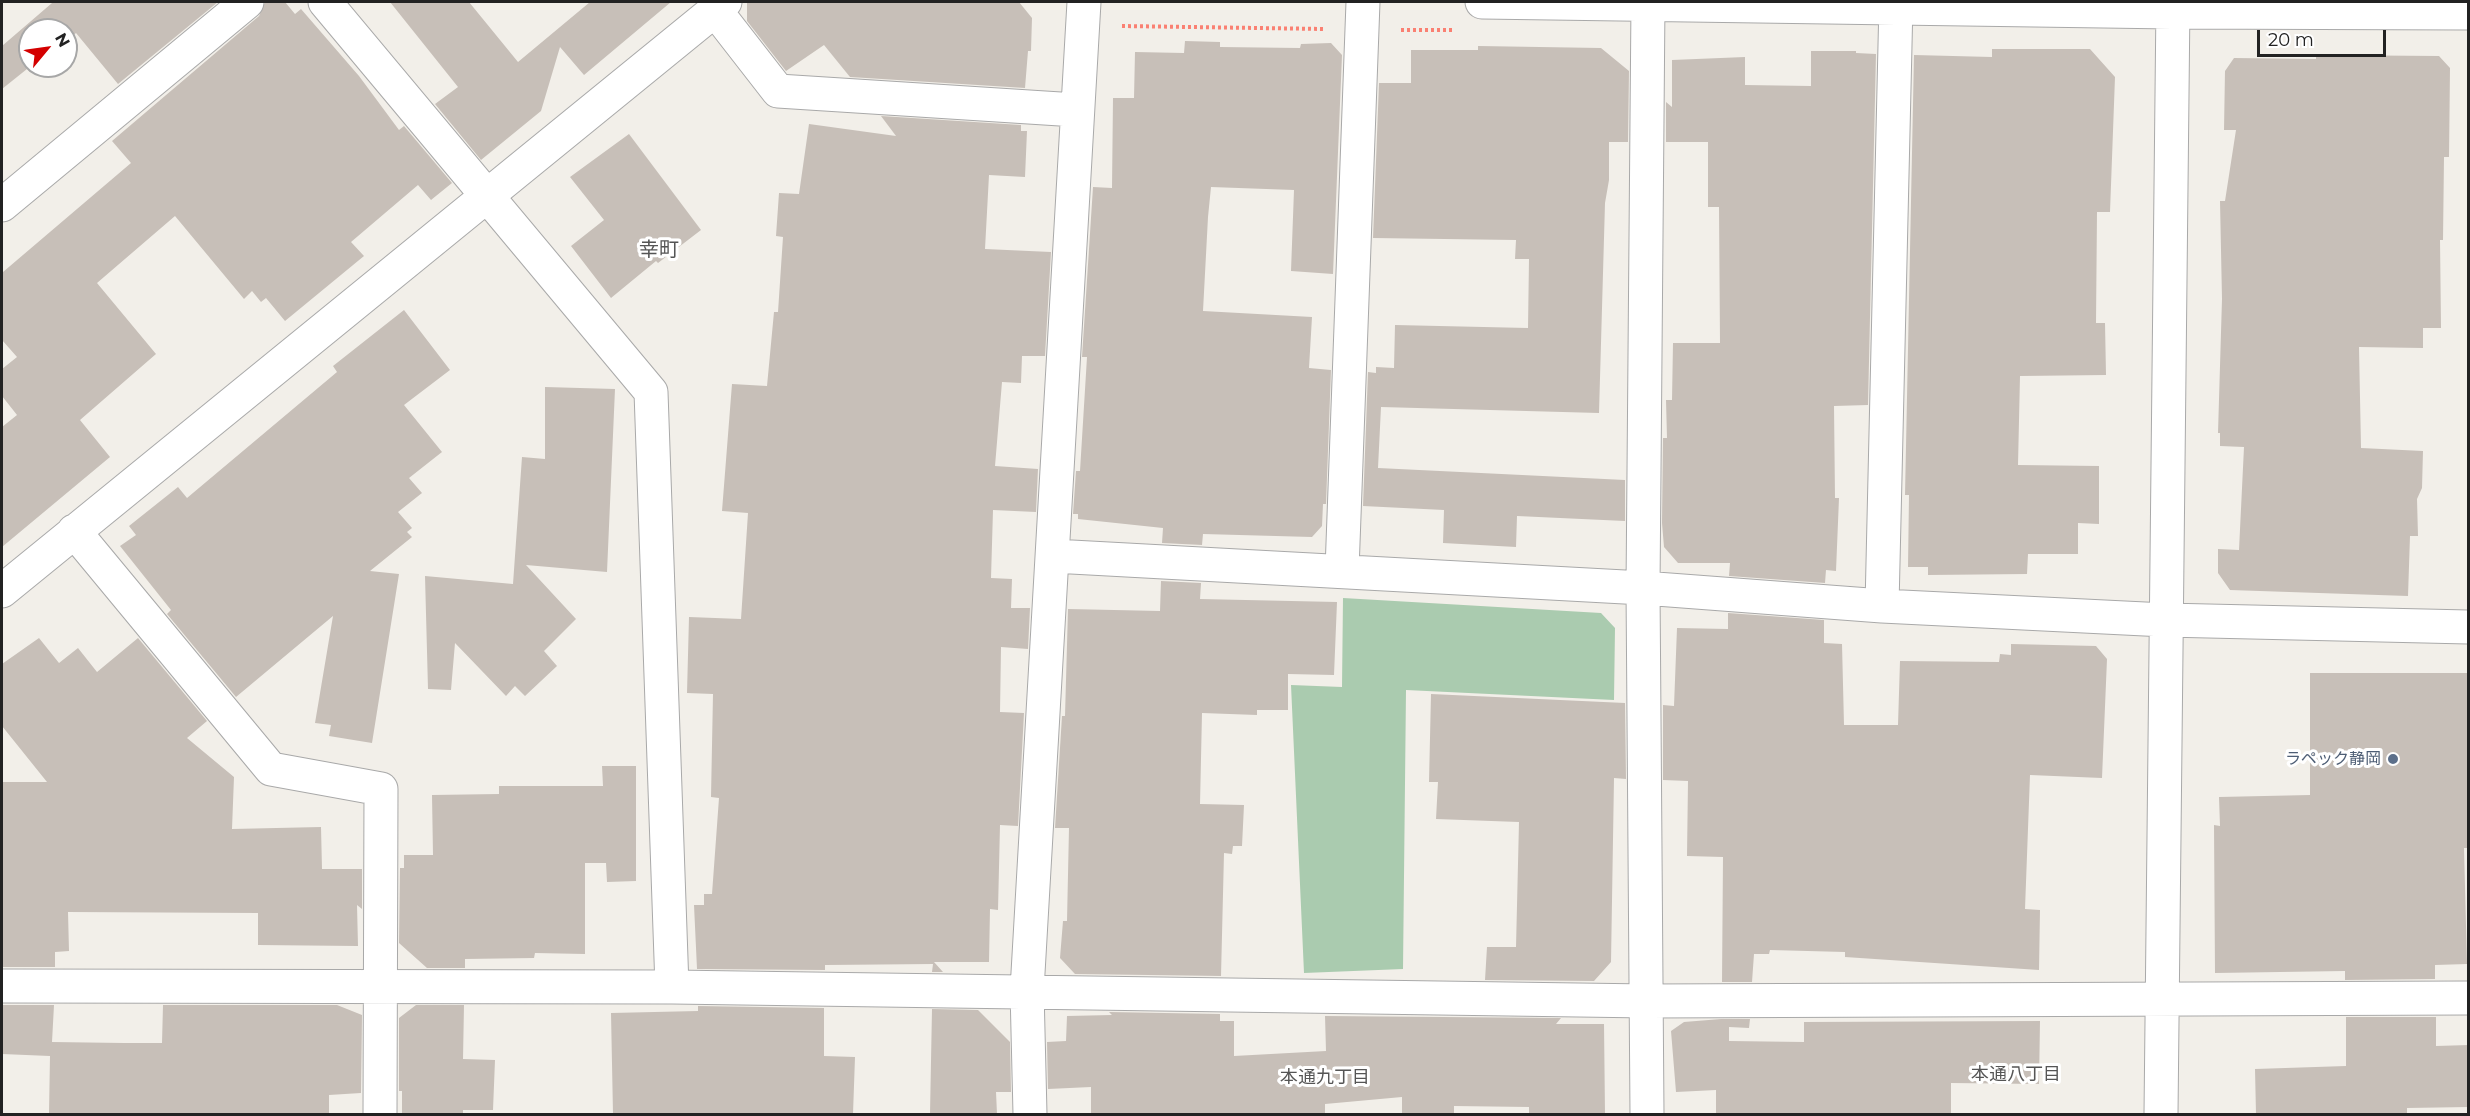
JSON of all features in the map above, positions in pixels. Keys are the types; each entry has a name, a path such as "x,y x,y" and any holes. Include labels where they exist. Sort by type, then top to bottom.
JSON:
{"street":[{"path":"2,205 247,2"},
{"path":"325,2 651,392 672,987"},
{"path":"1030,1114 1027,990 1084,2"},
{"path":"1342,570 1363,2"},
{"path":"1482,2 2449,9"},
{"path":"1647,1114 1648,1000 1643,588 1648,3"},
{"path":"1882,606 1896,5"},
{"path":"2,591 485,194 720,6 778,91 1076,110"},
{"path":"2162,1114 2161,999 2173,7"},
{"path":"74,531 271,769 381,789 380,1114"},
{"path":"1053,556 1643,588 1882,606 2165,620 2469,627"},
{"path":"2,986 1027,990 1648,1000 2469,998"}],"green space":[{"path":"1343,598 1601,613 1615,628 1614,700 1406,690 1403,969 1304,973 1291,685 1342,687"}],"building":[{"path":"218,2 118,84 78,35 78,18 35,18 52,3"},
{"path":"265,2 285,2 295,14 301,9 359,76 399,130 404,126 452,183 431,200 418,185 351,242 364,256 285,321 266,298 261,302 252,291 244,299 175,216 97,283 156,354 80,420 110,457 2,547 2,427 17,415 2,396 2,369 17,357 2,340 3,272 131,163 112,141 259,16"},
{"path":"390,2 469,2 518,62 590,2 671,2 584,75 560,47 541,111 481,160 435,104 458,87"},
{"path":"747,2 1019,2 1032,18 1031,51 1028,51 1025,88 850,77 824,45 786,71 747,21"},
{"path":"18,32 18,76 2,89 2,46"},
{"path":"1185,41 1220,42 1220,47 1300,48 1301,44 1331,43 1342,55 1333,274 1291,271 1294,190 1211,187 1208,217 1203,311 1312,317 1309,368 1331,370 1326,504 1323,504 1322,526 1312,537 1203,534 1202,545 1162,543 1163,528 1078,519 1078,514 1073,514 1076,471 1080,471 1087,357 1082,357 1093,187 1112,188 1113,98 1134,98 1135,52 1184,53"},
{"path":"1478,46 1601,48 1629,71 1628,142 1609,142 1599,413 1381,407 1378,468 1625,480 1625,521 1517,516 1516,547 1443,543 1444,510 1363,506 1368,372 1376,373 1376,367 1394,368 1395,325 1528,328 1529,259 1515,259 1516,240 1373,238 1379,83 1411,83 1411,50 1478,50"},
{"path":"1992,49 2090,49 2115,77 2110,212 2097,212 2096,323 2105,323 2106,375 2020,376 2018,465 2099,466 2099,524 2078,523 2078,554 2028,554 2027,574 1928,575 1928,567 1908,567 1909,495 1905,495 1914,55 1992,57"},
{"path":"1811,51 1856,51 1856,53 1876,54 1868,405 1834,406 1835,498 1839,498 1836,571 1826,570 1825,583 1729,576 1730,563 1678,563 1664,547 1662,523 1663,438 1667,438 1666,400 1672,400 1673,343 1720,343 1719,207 1708,207 1708,142 1666,142 1666,102 1672,107 1672,60 1745,57 1745,85 1811,86"},
{"path":"2316,55 2439,56 2450,68 2449,157 2444,157 2443,240 2440,240 2441,328 2423,328 2423,348 2359,347 2361,448 2423,451 2422,488 2417,499 2418,536 2410,536 2408,596 2230,590 2218,573 2218,549 2239,550 2244,447 2220,446 2220,433 2218,433 2222,299 2220,201 2225,201 2236,130 2224,130 2225,71 2234,58 2316,59"},
{"path":"881,116 1021,125 1021,131 1027,131 1025,177 989,175 985,249 1051,252 1045,356 1022,356 1021,383 1002,382 995,466 1038,469 1036,512 993,510 991,578 1012,579 1011,608 1030,608 1028,649 1001,647 1000,712 1024,713 1018,826 1000,825 998,910 990,909 989,962 934,962 943,972 932,972 933,964 825,965 825,970 697,969 694,905 704,905 704,894 712,894 719,798 711,797 713,694 687,693 689,617 741,619 748,513 722,511 732,384 767,386 774,312 778,312 783,237 776,236 779,193 799,194 809,124 896,136"},
{"path":"629,134 701,230 658,263 656,261 611,298 571,246 604,220 570,177"},
{"path":"404,310 450,370 404,405 442,452 409,478 422,493 398,512 412,528 407,532 412,537 370,571 399,574 372,743 329,736 331,725 315,723 333,616 236,697 167,614 171,610 120,546 136,535 129,526 178,487 187,498 337,372 333,366"},
{"path":"545,387 615,389 607,572 526,565 576,619 544,651 557,666 525,696 515,686 506,696 455,643 451,690 428,689 425,576 513,584 522,457 545,459"},
{"path":"1161,581 1201,583 1200,599 1337,602 1334,675 1288,674 1288,710 1257,710 1257,715 1202,713 1200,804 1244,805 1242,846 1233,846 1232,854 1224,853 1221,976 1075,974 1060,958 1063,921 1067,921 1069,828 1055,828 1062,716 1065,716 1068,609 1160,611"},
{"path":"1728,613 1824,620 1824,643 1842,644 1844,725 1898,725 1900,661 1999,662 2000,654 2011,655 2011,644 2096,646 2107,659 2102,778 2030,775 2025,909 2040,910 2039,970 1845,957 1845,952 1770,950 1769,954 1754,954 1752,982 1722,982 1723,857 1687,856 1688,781 1663,780 1663,705 1674,706 1677,628 1728,629"},
{"path":"39,638 59,663 78,648 97,672 138,638 207,721 187,738 234,777 232,829 321,827 322,869 362,869 362,909 357,905 358,946 258,945 258,913 68,912 69,951 55,952 55,967 2,967 2,782 47,782 2,726 2,664"},
{"path":"2310,673 2469,673 2469,848 2464,848 2467,964 2435,965 2435,979 2345,980 2345,971 2215,973 2214,825 2220,826 2219,797 2310,795"},
{"path":"1431,694 1625,703 1626,779 1614,778 1611,962 1594,981 1485,980 1487,947 1516,947 1519,822 1436,819 1438,782 1429,782"},
{"path":"602,766 636,766 636,881 607,882 606,863 585,863 585,954 535,953 534,958 465,959 465,968 427,968 399,943 400,868 404,868 404,855 433,855 432,795 499,794 499,786 603,786"},
{"path":"2,1005 54,1005 52,1042 162,1043 163,1005 337,1005 362,1015 361,1093 329,1095 329,1114 49,1114 50,1056 2,1054"},
{"path":"416,1005 464,1005 463,1059 495,1060 493,1110 463,1110 463,1114 402,1114 402,1091 399,1091 399,1018"},
{"path":"698,1006 824,1008 824,1056 855,1057 853,1114 613,1114 611,1013 698,1011"},
{"path":"932,1009 978,1010 1010,1042 1011,1092 996,1092 997,1114 930,1114"},
{"path":"1109,1012 1220,1014 1220,1021 1234,1021 1234,1056 1326,1051 1325,1016 1561,1018 1556,1024 1604,1024 1605,1114 1529,1114 1529,1107 1454,1106 1454,1114 1402,1114 1402,1097 1325,1104 1325,1114 1091,1114 1091,1087 1048,1089 1047,1042 1066,1041 1067,1016 1112,1015"},
{"path":"2346,1017 2436,1017 2436,1046 2469,1045 2469,1107 2407,1108 2407,1114 2256,1114 2255,1069 2346,1066"},
{"path":"1750,1019 1749,1028 1729,1027 1729,1041 1804,1042 1804,1022 2040,1021 2039,1084 1951,1083 1951,1114 1716,1114 1716,1090 1676,1092 1671,1031 1684,1022"}],"place":[{"name":"ラペック静岡","path":"2393,759"}],"district":[{"name":"幸町","path":"659,250"},
{"name":"本通八丁目","path":"2016,1075"},
{"name":"本通九丁目","path":"1325,1078"}]}
